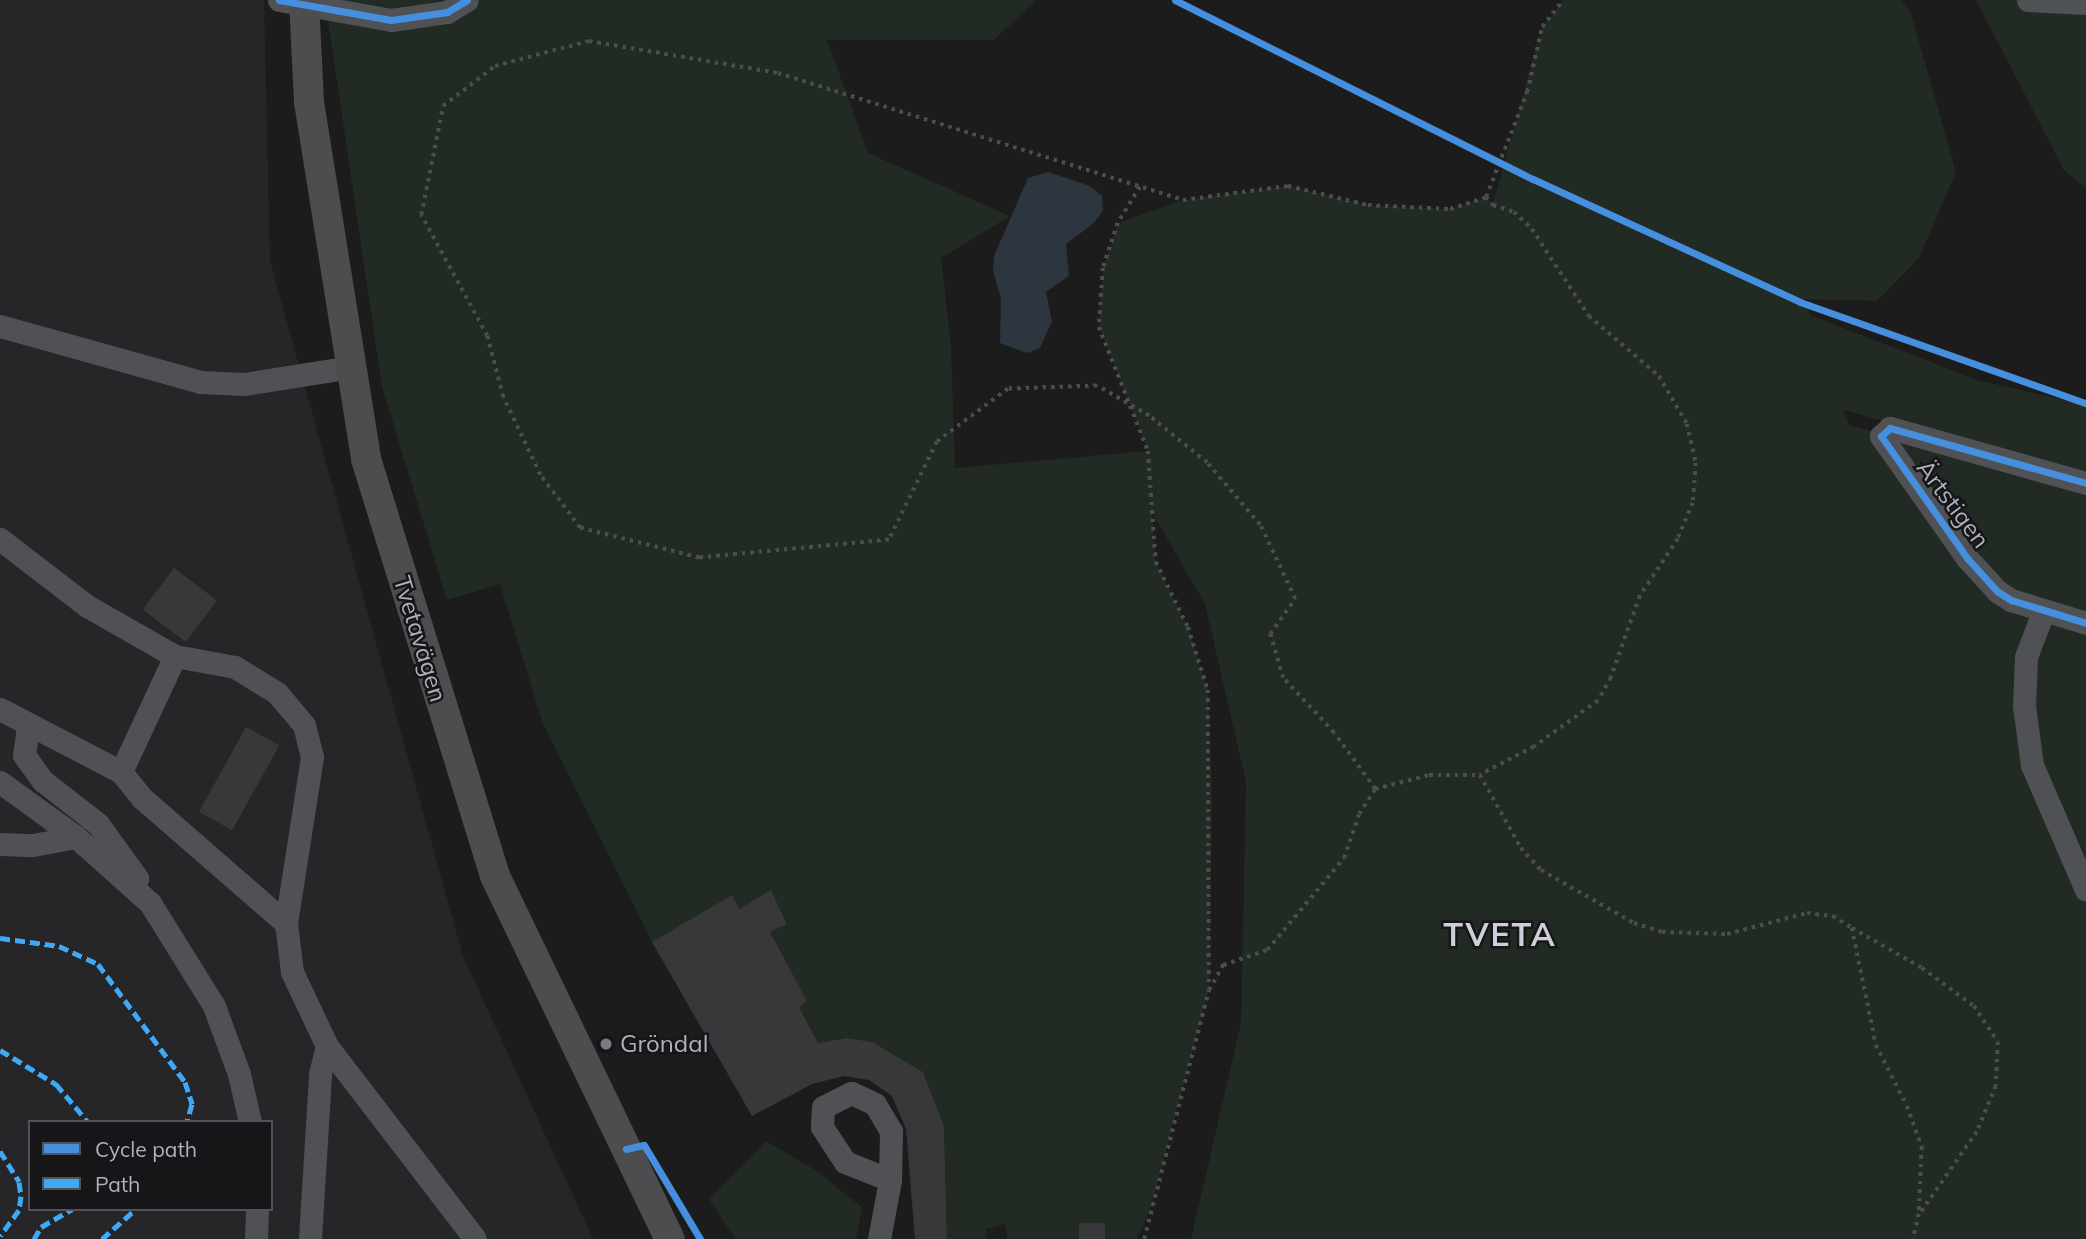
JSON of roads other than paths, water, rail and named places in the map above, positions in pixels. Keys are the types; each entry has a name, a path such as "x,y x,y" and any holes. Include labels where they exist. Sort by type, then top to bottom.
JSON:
{"main road":[{"name":"Tvetavägen","path":"296,2 309,102 366,459 495,876 670,1239"}],"street":[{"path":"296,2 391,20 447,12 467,0"},
{"path":"2028,0 2086,3"},
{"path":"0,326 200,382 244,384 351,368"},
{"name":"Ärtstigen","path":"2043,612 1997,591 1967,558 1881,436 1890,428 2086,483"},
{"path":"0,539 87,606 175,656 234,667 277,693 304,724 312,757 286,923 292,972 327,1046 475,1239"},
{"path":"2086,623 2043,612 2026,657 2024,706 2032,765 2086,890"},
{"path":"121,772 175,656"},
{"path":"0,709 28,727 121,772 142,798 286,923"},
{"path":"28,727 24,755 43,781 98,824 130,863 150,903 214,1006 239,1074 250,1120"},
{"path":"0,782 76,837 150,903"},
{"path":"0,844 33,845 76,837"},
{"path":"310,1239 320,1074 327,1046"},
{"path":"879,1239 890,1180"},
{"path":"256,1239 257,1211"}],"place":[{"name":"Gröndal","path":"606,1044"}],"district":[{"name":"TVETA","path":"1500,934"}]}
